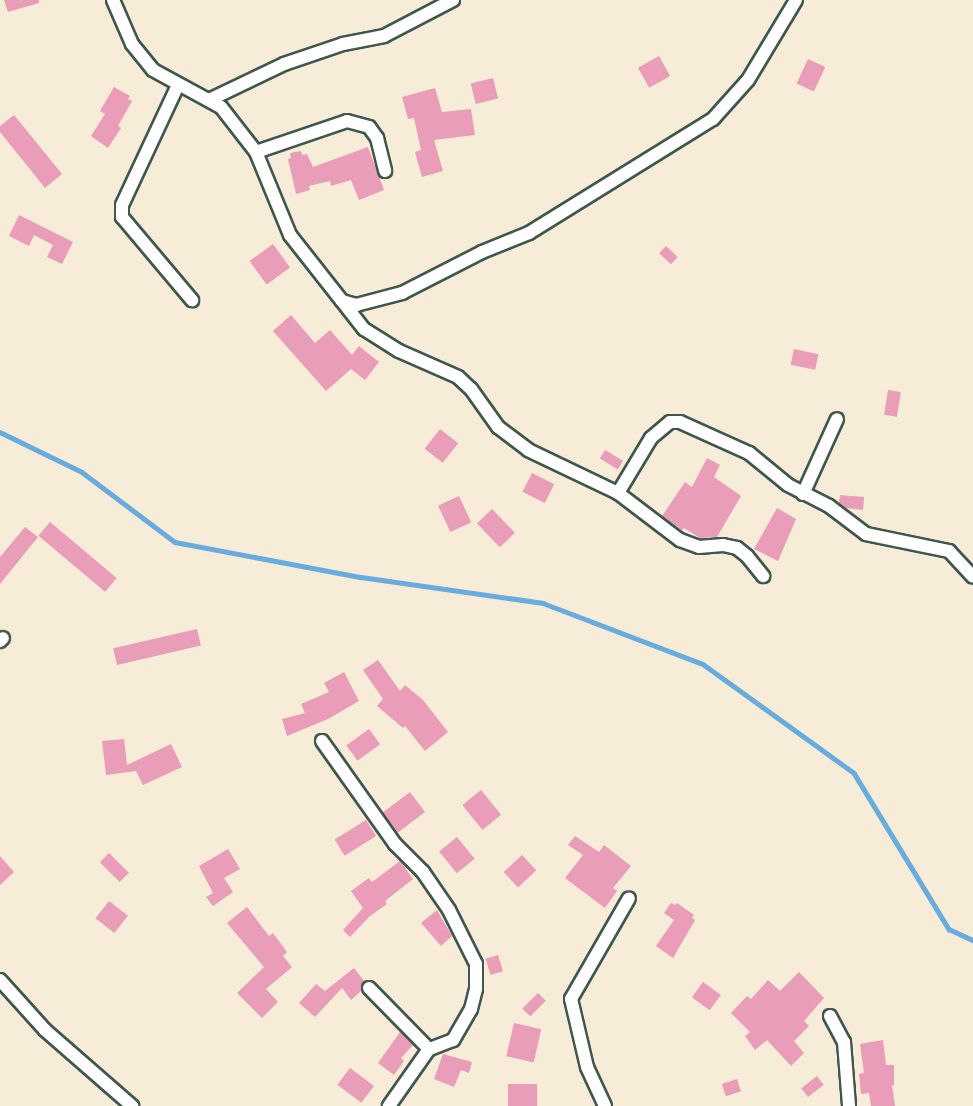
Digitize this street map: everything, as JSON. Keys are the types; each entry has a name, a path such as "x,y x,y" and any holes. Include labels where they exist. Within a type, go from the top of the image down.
{"street":[{"path":"113,0 132,44 153,71 221,107 256,152 290,235 363,329 399,351 457,377 471,388 498,427 528,450 618,494 680,540 699,547 723,545 737,548 763,576"},
{"path":"209,100 284,64 343,44 384,36 453,0"},
{"path":"342,301 356,305 402,293 528,233 713,119 748,80 796,0"},
{"path":"178,85 122,205 122,217 192,300"},
{"path":"256,152 347,121 369,127 377,138 385,171"},
{"path":"803,494 837,419"},
{"path":"618,494 651,438 670,422 680,422 749,453 803,494 829,506 866,534 948,551 973,577"},
{"path":"322,741 395,844 423,872 449,910 476,964 477,989 471,1009 453,1040 429,1049 389,1106"},
{"path":"605,1106 587,1067 571,999 629,898"},
{"path":"0,980 45,1030 132,1106"},
{"path":"369,988 429,1049"},
{"path":"830,1016 844,1042 849,1106"}],"building":[{"path":"4,0 39,0 39,3 8,12"},
{"path":"659,56 670,76 649,88 638,68"},
{"path":"808,59 825,67 814,92 797,83"},
{"path":"493,78 498,98 476,104 471,84"},
{"path":"114,87 130,96 128,99 132,101 118,126 121,128 108,148 91,136 105,114 100,111"},
{"path":"435,88 442,112 471,109 475,135 434,140 443,171 422,177 415,152 421,150 414,118 408,119 402,97"},
{"path":"14,115 62,174 45,188 0,132 0,126"},
{"path":"368,147 384,190 359,200 351,180 331,186 330,181 309,186 310,190 296,194 288,159 291,158 290,153 301,151 302,155 307,154 313,167"},
{"path":"19,215 73,242 62,264 47,257 53,245 34,235 29,246 9,236"},
{"path":"273,244 290,267 267,285 250,261"},
{"path":"666,246 678,257 671,264 659,253"},
{"path":"291,315 315,343 330,330 352,355 359,346 379,362 365,380 351,369 326,391 273,331"},
{"path":"794,349 818,354 815,370 791,365"},
{"path":"888,390 901,392 897,417 884,415"},
{"path":"440,429 458,443 443,463 425,449"},
{"path":"605,450 623,461 618,469 600,459"},
{"path":"707,458 720,465 714,477 741,496 717,537 700,538 662,516 685,482 692,487"},
{"path":"532,473 554,484 545,503 522,492"},
{"path":"840,495 864,497 863,510 846,508 839,503"},
{"path":"459,496 471,522 450,532 438,506"},
{"path":"777,508 796,519 778,561 754,549"},
{"path":"492,509 515,533 500,547 477,524"},
{"path":"50,522 117,578 105,592 38,536"},
{"path":"25,527 38,537 0,584 0,557"},
{"path":"197,629 201,646 117,665 113,648"},
{"path":"378,660 400,691 405,685 423,700 448,732 425,751 405,726 403,728 377,706 383,699 363,670"},
{"path":"344,672 359,701 328,719 287,736 282,719 305,713 301,704 329,692 324,683"},
{"path":"369,729 380,744 358,761 346,745"},
{"path":"124,739 127,765 171,744 182,767 143,785 136,771 106,775 102,741"},
{"path":"481,790 501,815 482,830 462,805"},
{"path":"410,792 425,812 398,832 383,812"},
{"path":"366,820 376,836 345,856 335,840"},
{"path":"575,836 599,852 604,845 631,866 613,888 617,891 605,908 565,878 583,855 568,845"},
{"path":"457,837 475,859 457,873 439,851"},
{"path":"228,849 240,869 224,878 233,892 213,906 206,897 213,893 199,866"},
{"path":"109,853 129,873 120,882 100,862"},
{"path":"522,855 536,870 518,887 504,872"},
{"path":"0,856 14,872 0,885"},
{"path":"400,861 413,879 385,901 387,904 370,916 350,937 343,930 363,908 351,891 369,878 372,882"},
{"path":"109,901 128,916 114,933 95,918"},
{"path":"671,903 677,903 694,915 692,918 695,920 673,958 656,946 674,920 664,913"},
{"path":"247,907 269,936 273,933 287,952 283,956 292,967 266,989 278,1002 262,1018 237,993 264,967 227,923"},
{"path":"437,910 452,936 441,946 421,923"},
{"path":"498,955 503,971 491,975 486,959"},
{"path":"354,968 364,981 361,991 351,1000 342,988 315,1017 299,1003 316,984 325,991"},
{"path":"799,972 824,998 804,1021 809,1026 794,1041 804,1053 791,1066 767,1040 755,1050 745,1036 750,1032 731,1013 747,996 751,999 768,980 780,991"},
{"path":"703,982 721,995 710,1010 692,997"},
{"path":"538,993 546,1001 530,1016 522,1009"},
{"path":"514,1023 541,1029 534,1062 506,1056"},
{"path":"400,1032 413,1045 401,1058 404,1061 394,1075 378,1063"},
{"path":"883,1040 886,1065 894,1065 892,1085 895,1106 871,1106 869,1093 861,1094 859,1074 864,1073 860,1044"},
{"path":"443,1054 472,1062 469,1073 461,1070 454,1087 434,1079"},
{"path":"350,1068 374,1086 361,1103 337,1085"},
{"path":"817,1076 824,1085 808,1097 801,1088"},
{"path":"737,1079 741,1091 726,1096 722,1084"},
{"path":"508,1084 537,1084 537,1106 508,1106"}],"waterway":[{"path":"0,432 82,472 175,542 361,577 543,603 703,664 854,773 949,929 973,940"}]}
